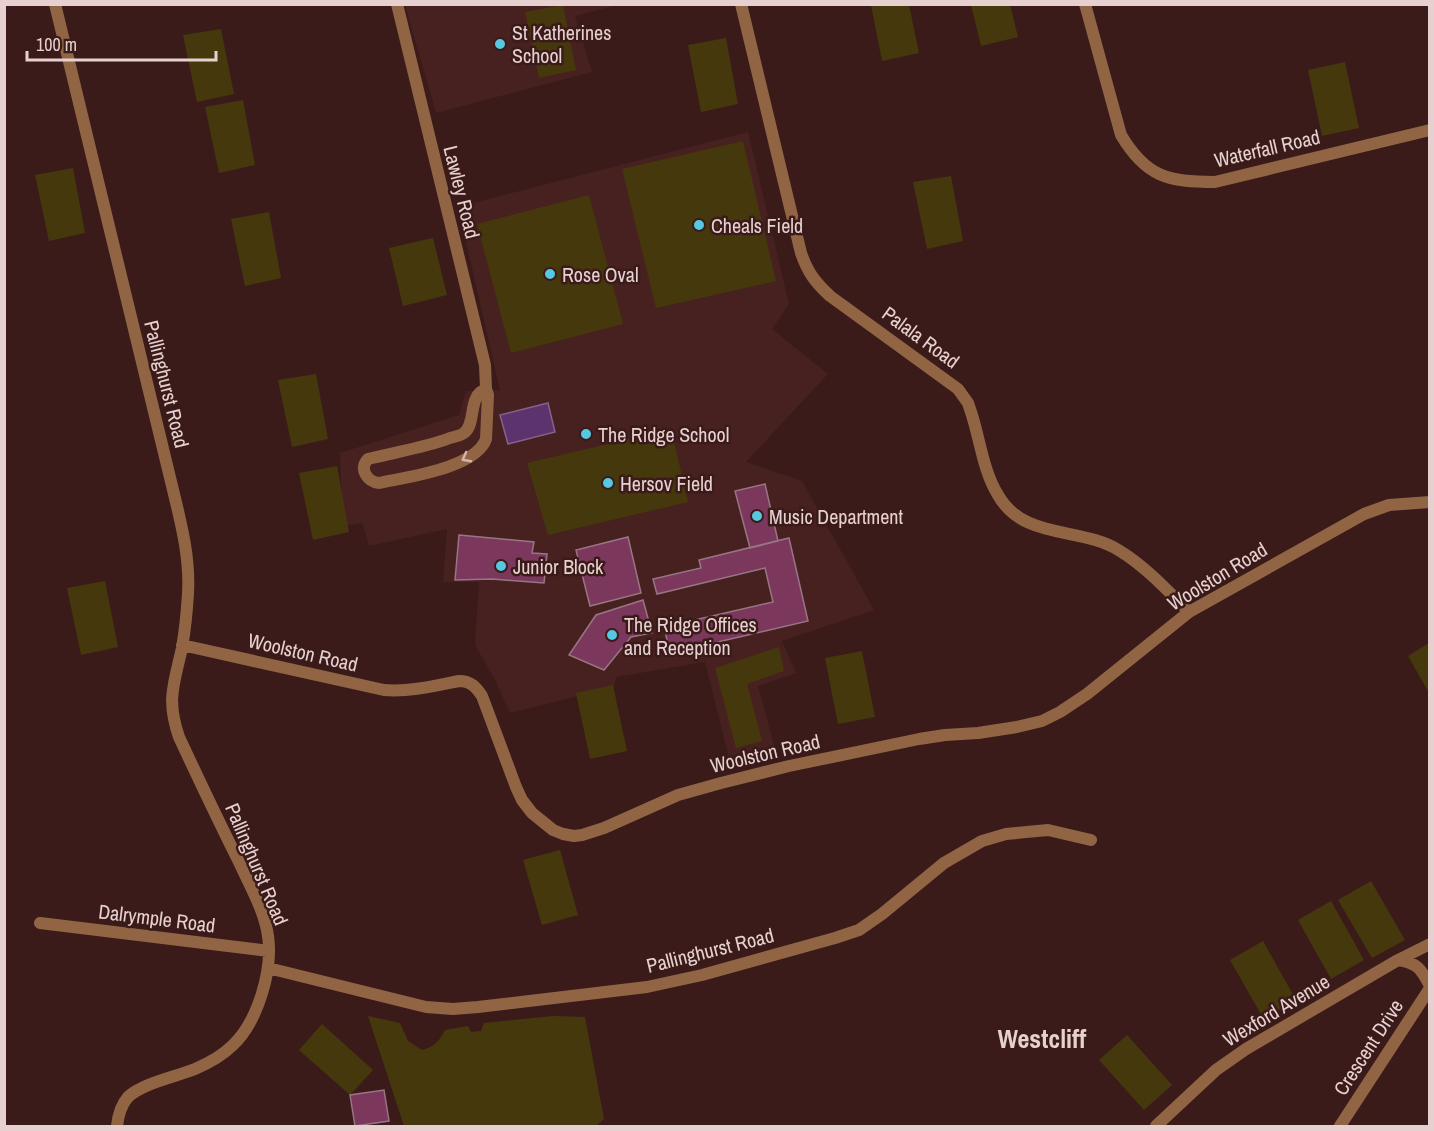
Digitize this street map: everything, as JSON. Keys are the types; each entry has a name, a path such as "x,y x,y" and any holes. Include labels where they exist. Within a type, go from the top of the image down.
{"street":[{"name":"Pallinghurst Road","path":"55,4 187,551 188,595 182,645 172,691 173,721 266,925 270,951 268,968 404,1002 444,1009 478,1007 663,984 801,948 859,930 944,863 982,841 1006,834 1048,830 1091,840"},
{"name":"Lawley Road","path":"397,4 485,365 488,401 486,439 475,454 444,468 386,482 375,483 368,478 363,468 368,459 441,442 463,434 468,428 476,397 486,388"},
{"name":"Palala Road","path":"741,4 801,253 816,283 830,296 958,389 972,412 992,485 1013,513 1030,525 1100,542 1119,551 1144,570 1189,612"},
{"name":"Waterfall Road","path":"1085,4 1121,135 1142,164 1170,178 1187,182 1215,182 1430,130"},
{"name":"Woolston Road","path":"182,645 384,690 412,690 459,681 471,683 477,687 482,696 522,800 532,813 553,830 574,836 594,832 678,795 744,777 919,739 978,733 1042,721 1087,694 1189,612 1379,507 1430,502"},
{"name":"Dalrymple Road","path":"40,923 270,951"},
{"name":"Wexford Avenue","path":"1156,1126 1216,1070 1246,1048 1398,960 1430,944"},
{"path":"1398,960 1416,965 1430,987"},
{"path":"117,1126 124,1103 129,1097 149,1086 204,1065 233,1045 257,1006 268,968"},
{"name":"Crescent Drive","path":"1340,1126 1430,987"}],"shaded area":[{"name":"St Katherines School","path":"613,4 613,6 575,16 592,72 436,113 405,5"},
{"path":"563,5 576,70 539,78 525,12"},
{"path":"871,5 909,5 919,53 882,61"},
{"path":"971,5 1010,5 1018,37 981,46"},
{"path":"221,29 234,94 197,102 183,35"},
{"path":"726,38 738,104 701,112 688,45"},
{"path":"1345,62 1359,128 1322,136 1308,70"},
{"path":"243,100 255,165 219,173 205,107"},
{"name":"The Ridge School","path":"748,132 789,304 772,329 828,374 746,462 802,481 874,610 782,641 796,673 758,686 777,756 731,766 705,662 616,677 614,687 510,713 475,645 479,582 443,582 447,529 369,546 362,523 343,526 340,453 459,415 466,391 500,390 458,207"},
{"name":"Cheals Field","path":"743,141 776,281 656,308 622,169"},
{"path":"73,168 85,233 49,241 35,175"},
{"path":"951,176 963,241 927,249 913,182"},
{"name":"Rose Oval","path":"589,195 623,324 511,353 477,224"},
{"path":"269,212 281,278 245,286 231,219"},
{"path":"433,238 447,295 403,306 389,248"},
{"path":"316,374 328,439 292,447 278,380"},
{"path":"548,403 555,432 508,444 500,415"},
{"name":"Hersov Field","path":"671,429 688,502 548,535 527,463"},
{"path":"337,466 349,532 313,540 299,473"},
{"path":"105,581 118,647 81,655 67,588"},
{"path":"1429,643 1429,693 1408,656"},
{"path":"779,647 784,671 747,684 762,741 736,748 715,668"},
{"path":"862,651 875,717 838,724 825,658"},
{"path":"613,685 627,751 590,759 576,693"},
{"path":"560,850 578,915 542,925 523,860"},
{"path":"1371,881 1405,940 1372,958 1338,900"},
{"path":"1331,901 1364,960 1331,979 1298,920"},
{"path":"1263,941 1296,1000 1263,1018 1230,960"},
{"path":"368,1016 400,1023 408,1041 422,1050 436,1043 445,1030 468,1026 471,1032 481,1031 484,1023 553,1016 585,1017 604,1119 596,1126 404,1126"},
{"path":"322,1024 373,1070 350,1095 299,1050"},
{"path":"1127,1035 1172,1085 1144,1110 1099,1060"}],"building":[{"name":"Music Department","path":"765,484 778,541 750,548 735,491"},
{"name":"Junior Block","path":"459,535 534,542 532,553 547,554 544,583 492,579 455,580"},
{"path":"628,537 641,593 590,606 576,550"},
{"path":"789,538 808,621 670,653 664,627 773,602 765,568 657,594 653,579 701,568 699,560"},
{"name":"The Ridge Offices and Reception","path":"643,600 652,633 631,637 604,670 569,655 596,615"},
{"path":"384,1090 389,1121 355,1126 350,1095"}],"place":[{"name":"St Katherines School","path":"500,44"},
{"name":"Cheals Field","path":"699,225"},
{"name":"Rose Oval","path":"550,274"},
{"name":"The Ridge School","path":"586,434"},
{"name":"Hersov Field","path":"608,483"},
{"name":"Music Department","path":"757,516"},
{"name":"Junior Block","path":"501,566"},
{"name":"The Ridge Offices and Reception","path":"612,635"}],"district":[{"name":"Westcliff","path":"1042,1038"}]}
